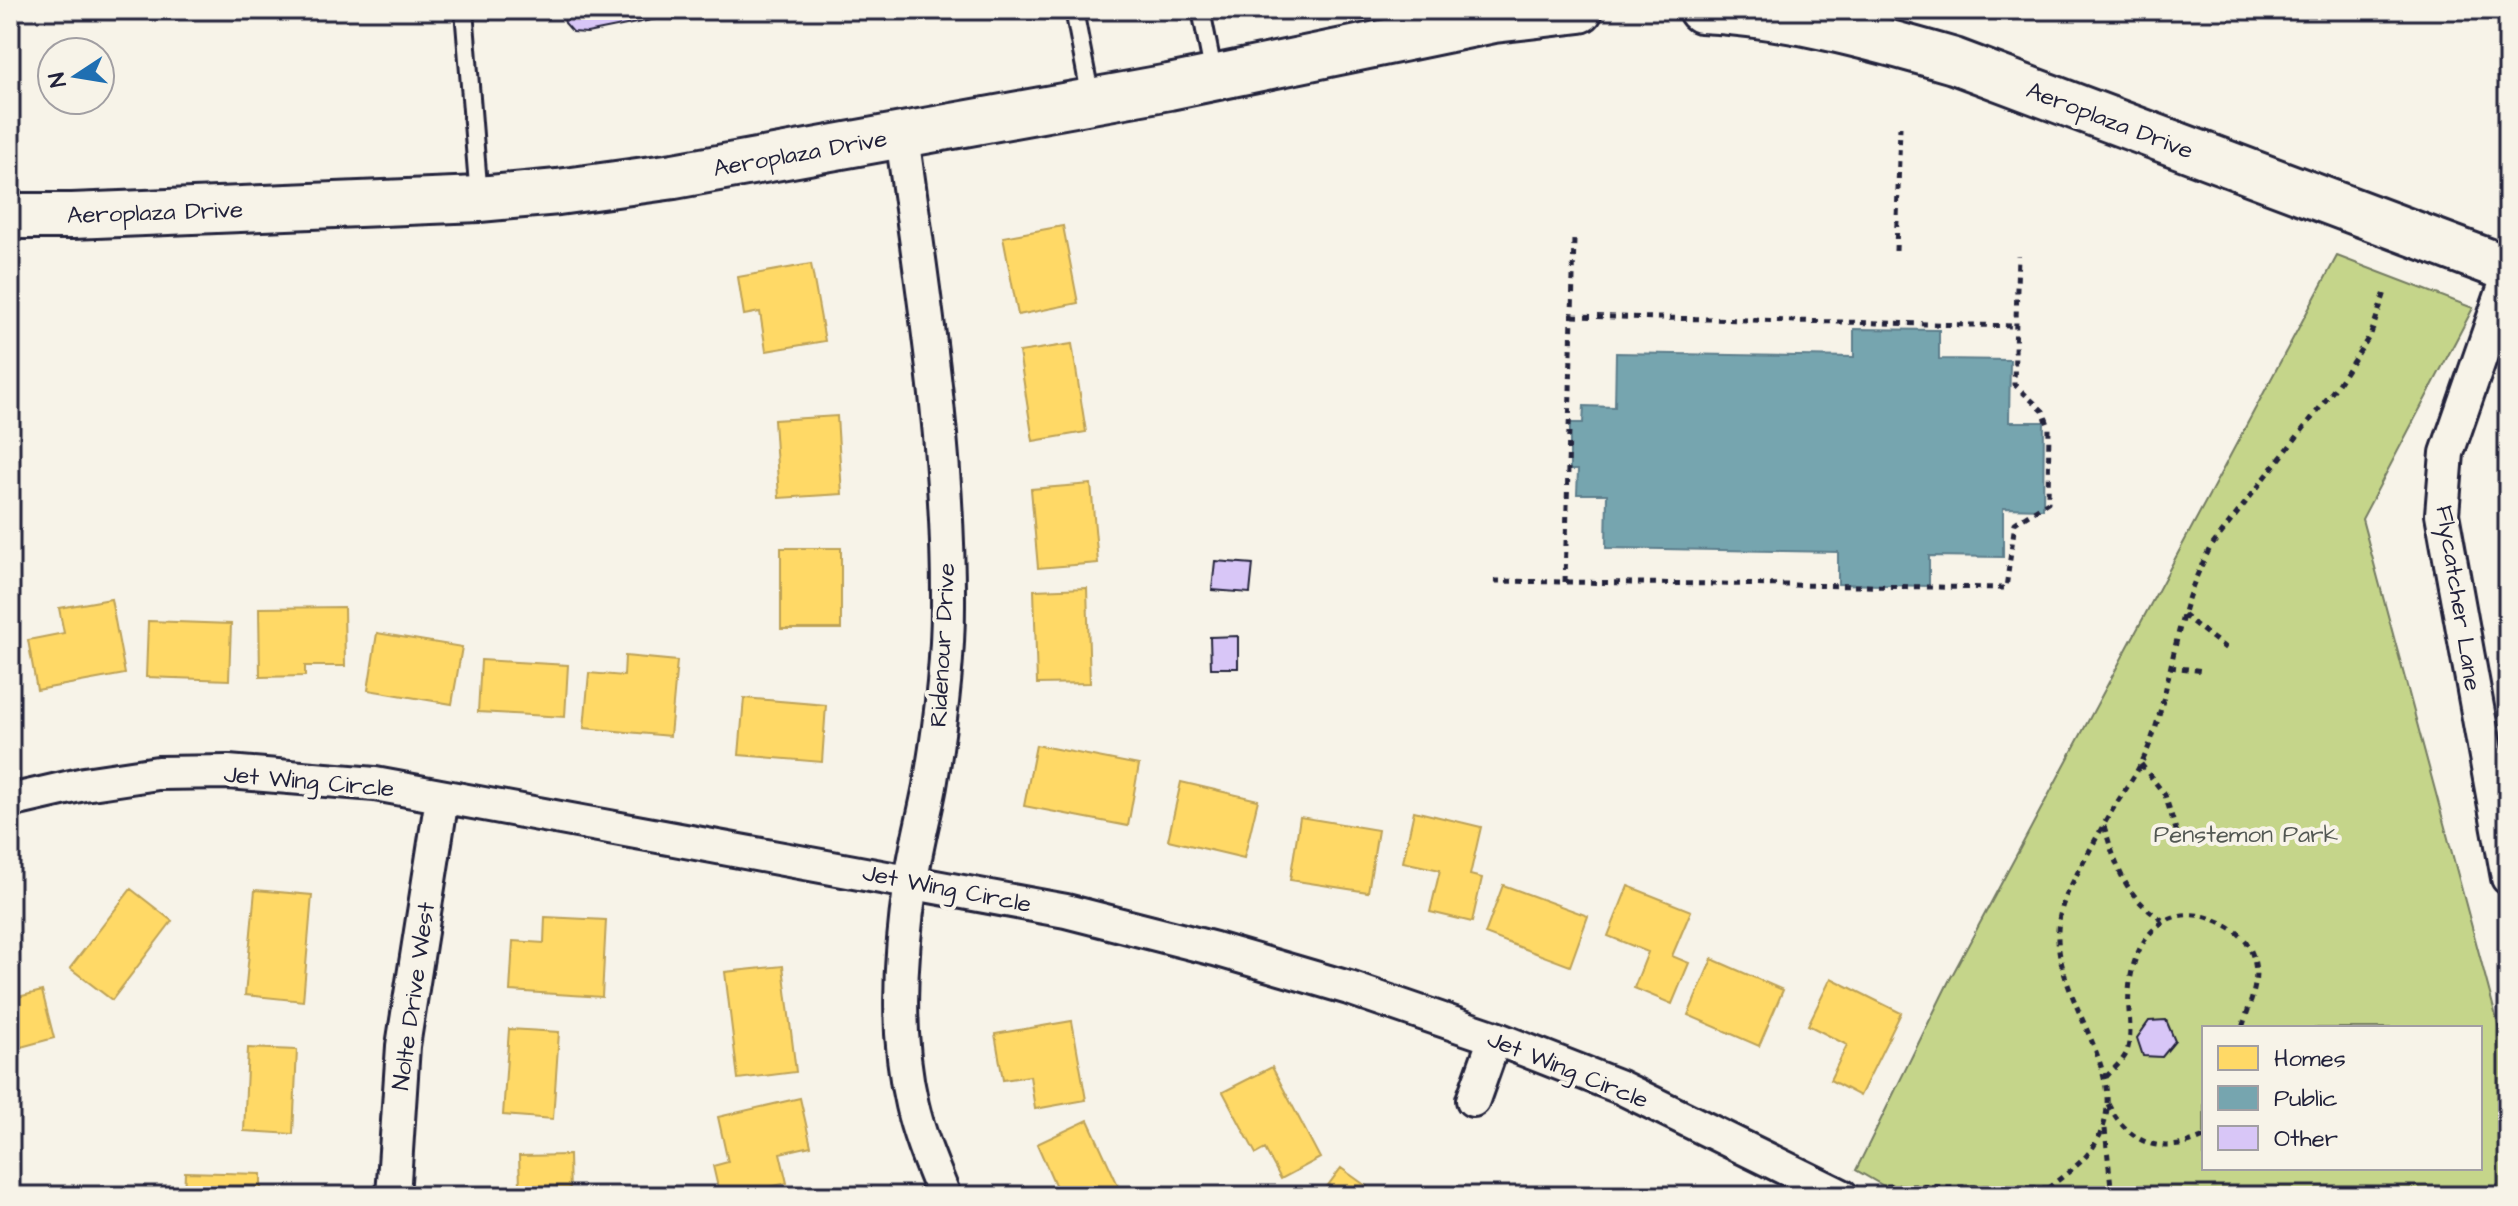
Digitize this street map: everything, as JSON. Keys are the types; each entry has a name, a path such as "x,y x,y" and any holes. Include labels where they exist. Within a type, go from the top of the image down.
{"street":[{"name":"Aeroplaza Drive","path":"10,216 479,199 674,176 1214,78 1494,20 1580,10"},
{"name":"Aeroplaza Drive","path":"1701,10 1777,17 1866,35 1954,61 2508,269"},
{"name":"Ridenour Drive","path":"902,136 941,426 948,607 945,691 911,881 902,989 904,1061 911,1104 944,1196"},
{"name":"Flycatcher Lane","path":"2508,277 2447,453 2442,514 2496,749 2508,878"},
{"name":"Jet Wing Circle","path":"10,801 84,784 158,773 228,772 375,784 1066,911 1215,949 1349,988 1495,1038 1620,1087 1842,1196"},
{"name":"Nolte Drive West","path":"393,1196 403,1046 442,798"},
{"path":"1473,1100 1495,1038"}],"lane":[{"path":"464,10 479,199"},
{"path":"1074,10 1092,101"},
{"path":"1201,10 1214,78"}],"path":[{"path":"1896,251 1900,127"},
{"path":"1565,582 1574,239"},
{"path":"1494,581 2006,588 2015,523 2048,502 2049,427 2043,411 2014,384 2018,256"},
{"path":"2112,1196 2105,1128 2108,1103 2105,1077 2061,970 2060,912 2104,824 2141,764 2158,724 2183,615 2210,548 2336,387 2371,334 2385,292"},
{"path":"1573,316 2016,326"},
{"path":"2183,615 2228,650"},
{"path":"2170,667 2205,671"},
{"path":"2141,764 2165,795 2181,846"},
{"path":"2104,824 2120,876 2145,909 2162,920"},
{"path":"2105,1077 2125,1056 2131,1022 2129,992 2138,953 2151,930 2162,920 2187,913 2214,919 2233,928 2247,942 2255,959 2257,978 2243,1026"},
{"path":"2108,1103 2116,1119 2150,1144 2168,1148 2202,1138"},
{"path":"2048,1188 2091,1151 2105,1128"},
{"path":"1887,1186 2048,1188 2068,1196"}],"green space":[{"name":"Penstemon Park","path":"2337,256 2473,308 2362,519 2508,1061 2508,1196 1901,1196 1856,1170 1949,981"}],"building: Homes":[{"path":"1063,226 1078,303 1018,315 1003,237"},
{"path":"811,264 825,341 766,351 760,312 744,315 738,277"},
{"path":"1072,344 1086,432 1033,441 1019,352"},
{"path":"837,416 842,494 779,498 774,420"},
{"path":"1091,484 1098,563 1038,568 1031,489"},
{"path":"781,548 841,548 841,629 781,629"},
{"path":"1087,588 1090,683 1037,684 1034,590"},
{"path":"111,599 125,674 37,690 28,640 64,633 59,608"},
{"path":"344,607 345,666 305,666 305,676 260,677 259,608"},
{"path":"148,621 231,624 229,680 146,677"},
{"path":"377,633 462,647 452,704 368,690"},
{"path":"625,656 677,661 670,736 584,728 589,673 624,676"},
{"path":"481,660 568,665 565,717 478,712"},
{"path":"744,698 826,705 822,762 739,755"},
{"path":"1036,745 1139,765 1128,826 1024,806"},
{"path":"1181,782 1258,800 1244,858 1168,840"},
{"path":"1414,811 1481,827 1470,875 1482,878 1472,922 1430,912 1440,870 1403,862"},
{"path":"1300,817 1378,830 1368,892 1290,880"},
{"path":"1503,885 1588,916 1570,966 1485,934"},
{"path":"1628,886 1691,911 1672,956 1689,963 1672,1004 1634,988 1648,952 1608,936"},
{"path":"131,889 172,921 112,1000 70,968"},
{"path":"255,890 312,895 303,1001 245,995"},
{"path":"545,917 606,920 602,997 510,991 513,941 544,943"},
{"path":"1712,959 1783,990 1759,1046 1688,1015"},
{"path":"783,966 796,1072 738,1079 725,972"},
{"path":"1831,978 1901,1013 1860,1096 1830,1080 1847,1045 1808,1025"},
{"path":"42,991 54,1038 10,1050 10,999"},
{"path":"1072,1021 1086,1100 1035,1109 1030,1076 1003,1080 995,1034"},
{"path":"509,1029 559,1032 553,1119 503,1115"},
{"path":"248,1048 297,1050 293,1134 244,1131"},
{"path":"1272,1067 1320,1158 1281,1179 1265,1149 1256,1154 1223,1092"},
{"path":"800,1098 811,1146 780,1153 787,1183 720,1196 713,1166 728,1162 718,1117"},
{"path":"1088,1120 1123,1196 1060,1196 1037,1144"},
{"path":"569,1155 570,1196 491,1196 491,1187 520,1186 519,1156"},
{"path":"1341,1168 1380,1196 1320,1196"},
{"path":"185,1172 261,1174 261,1196 184,1196"}],"building: Public":[{"path":"1854,329 1939,330 1939,359 2010,360 2009,422 2044,422 2043,509 2003,508 2003,557 1929,556 1929,586 1838,584 1838,552 1606,548 1607,494 1577,494 1578,470 1570,470 1570,423 1583,423 1584,406 1615,407 1616,353 1854,357"}],"building: Other":[{"path":"562,10 701,10 587,33 573,32 565,23"},
{"path":"1215,561 1253,564 1250,593 1212,590"},
{"path":"1238,636 1238,668 1211,668 1210,637"},
{"path":"2166,1020 2175,1041 2162,1057 2143,1056 2137,1038 2149,1021"}]}
